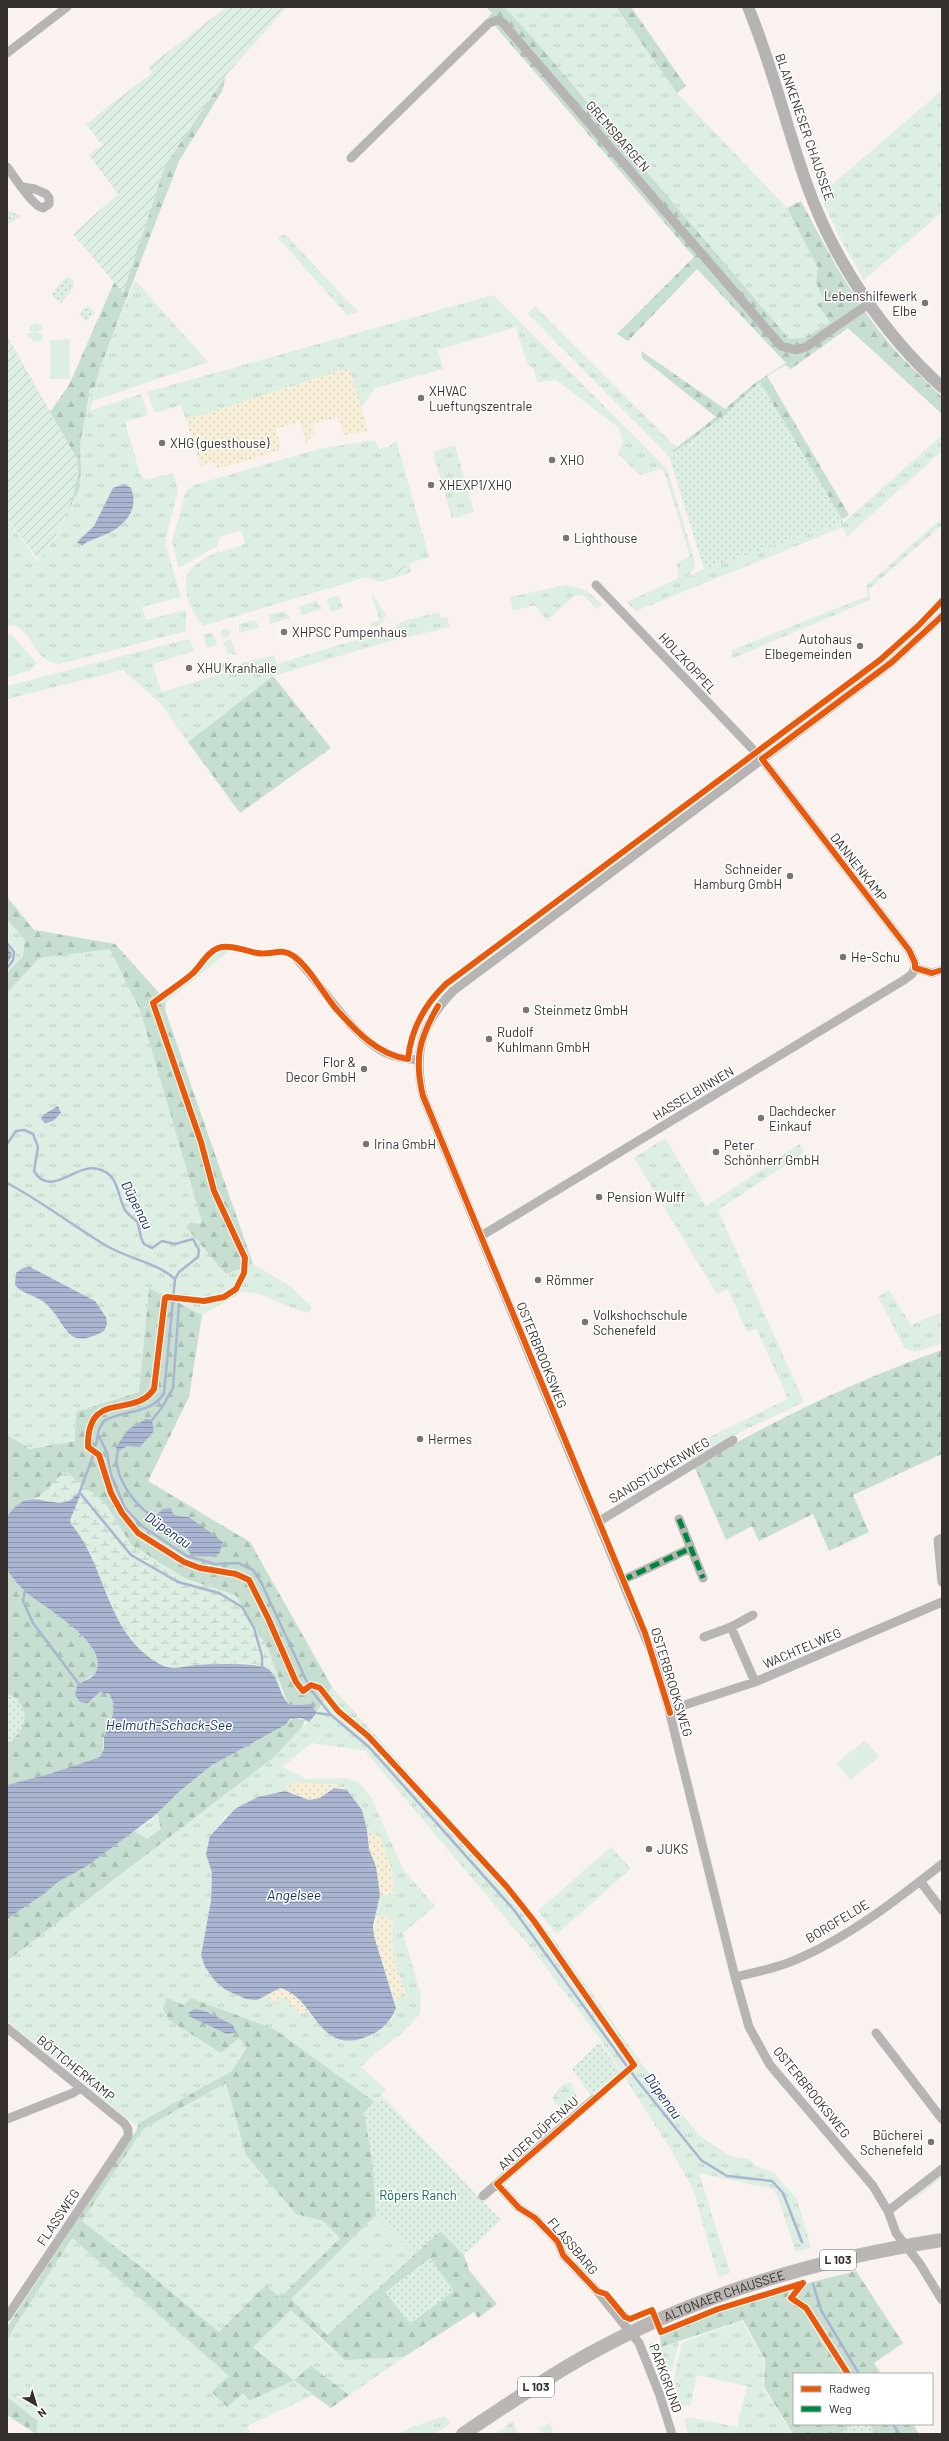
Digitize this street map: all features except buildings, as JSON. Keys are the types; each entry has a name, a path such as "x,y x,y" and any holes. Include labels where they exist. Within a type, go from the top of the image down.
{"main road":[{"name":"BLANKENESER CHAUSSEE","path":"748,7 807,186 833,242 870,303 900,342 942,387"},
{"name":"ALTONAER CHAUSSEE","path":"463,2434 575,2362 631,2332 709,2298 770,2277 814,2265 942,2240"}],"street":[{"path":"7,53 67,7"},
{"name":"GREMSBARGEN","path":"350,158 489,23 498,20 503,22 781,346 796,350 806,347 870,303"},
{"path":"7,167 23,187"},
{"name":"HOLZKOPPEL","path":"596,585 762,759"},
{"name":"OSTERBROOKSWEG","path":"942,616 892,662 453,991 438,1006 428,1024 420,1044 418,1060 423,1096 654,1656 749,2027 770,2065 873,2186 888,2211 896,2233 942,2300"},
{"name":"DANNENKAMP","path":"762,759 909,950 915,963 915,968"},
{"path":"296,958 312,975 337,1010 374,1046 397,1058 418,1060"},
{"path":"915,968 932,973 942,970"},
{"name":"HASSELBINNEN","path":"481,1236 904,980 912,974 915,968"},
{"name":"SANDSTÜCKENWEG","path":"598,1522 733,1440"},
{"path":"679,1519 703,1578"},
{"path":"942,1538 938,1540 942,1582"},
{"path":"623,1580 691,1548"},
{"name":"WACHTELWEG","path":"669,1710 755,1682 942,1602"},
{"path":"704,1637 732,1627 753,1615"},
{"path":"732,1627 755,1682"},
{"name":"BORGFELDE","path":"735,1977 788,1962 822,1948 848,1932 942,1864"},
{"path":"920,1881 942,1910"},
{"name":"BÖTTCHERKAMP","path":"7,2028 124,2123 128,2129"},
{"path":"876,2033 942,2119"},
{"path":"7,2119 73,2094 81,2088"},
{"name":"AN DER DÜPENAU","path":"497,2184 594,2099"},
{"name":"FLASSWEG","path":"7,2318 128,2136 128,2129"},
{"path":"888,2211 942,2169"},
{"path":"484,2196 497,2184"},
{"name":"FLASSBARG","path":"497,2184 519,2208 535,2218 558,2242 563,2255 597,2291 631,2332"},
{"name":"PARKGRUND","path":"631,2332 643,2348 672,2434"}],"green space":[{"path":"227,7 287,7 226,75 166,164 123,293 73,234 118,194 89,155 102,145 86,124 153,72 148,67"},
{"path":"486,7 504,7 531,36 789,339 804,338 830,322 817,304 824,301 816,283 818,268 787,208 801,201 852,292 876,327 908,364 942,397 942,414 848,328 791,369 785,365 767,376 849,515 838,522 678,461 672,451 716,417 642,358 641,351 725,409 755,383 786,363 697,269 628,341 617,334 694,257 495,26 488,17 492,13"},
{"path":"504,7 616,7 677,93 787,208 818,268 816,283 824,301 818,305 830,322 804,338 789,339"},
{"path":"616,7 631,7 686,86 677,93"},
{"path":"226,75 222,91 179,161 100,368 95,387 90,389 80,445 81,471 79,490 67,513 78,473 77,459 50,412 69,385 166,164"},
{"path":"942,90 942,212 864,280 840,238 820,195"},
{"path":"7,210 21,216 7,225"},
{"path":"285,234 358,312 347,315 278,238"},
{"path":"66,277 73,280 74,287 61,303 51,295"},
{"path":"135,280 208,362 92,401 90,411 141,394 148,415 125,422 140,474 145,480 173,473 178,490 165,542 181,597 142,607 146,620 186,610 186,631 59,664 48,661 42,656 25,633 20,629 7,625 7,520 38,562 55,538 79,490 81,471 80,445 90,389 95,387 100,368"},
{"path":"493,295 667,469 695,562 694,568 688,577 704,569 844,522 942,435 942,451 847,537 843,527 636,611 627,602 679,578 677,563 690,556 664,471 661,469 640,475 618,454 623,442 619,428 556,380 537,382 534,369 527,363 516,327 438,350 443,369 375,388 361,407 349,368 186,420 181,405 155,413 147,392"},
{"path":"88,306 95,313 86,321 79,314"},
{"path":"535,306 678,449 669,456 528,314"},
{"path":"36,323 41,325 42,331 29,331 30,326"},
{"path":"35,331 44,335 40,342 35,342 28,337 27,334"},
{"path":"7,336 77,459 77,473 72,500 55,537 39,560 7,519"},
{"path":"70,339 70,379 50,379 50,340"},
{"path":"760,382 844,522 704,569 669,456 722,417"},
{"path":"375,440 379,449 389,447 396,440 429,557 394,568 397,577 379,582 366,577 203,626 195,614 188,598 186,582 188,575 195,565 218,551 221,552 245,544 241,530 219,537 217,546 179,568 172,542 186,491 194,485 319,449"},
{"path":"455,445 474,512 452,519 433,452"},
{"path":"942,518 942,525 869,589 870,600 731,659 732,650 868,596 866,586"},
{"path":"409,564 411,572 397,577 394,568"},
{"path":"566,585 586,590 602,604 597,609 583,595 574,596 547,621 535,605 513,611 510,597"},
{"path":"371,592 386,615 381,625 371,628 370,623 379,620"},
{"path":"336,596 339,597 343,608 331,612 327,601 329,598"},
{"path":"316,601 322,609 301,615 300,606"},
{"path":"285,611 290,618 270,624 269,615"},
{"path":"439,612 441,618 447,617 450,627 383,643 273,676 188,742 160,703 123,670 7,699 7,686 188,639 191,641 194,651 153,664 161,692 228,672 234,665 274,655 277,664 395,628 400,622"},
{"path":"255,620 260,627 239,633 239,624"},
{"path":"225,628 230,633 225,638 220,633"},
{"path":"211,633 214,635 217,645 207,648 203,635"},
{"path":"11,634 37,663 31,670 7,677 7,635"},
{"path":"231,639 236,655 227,653 223,642"},
{"path":"224,662 231,664 227,669 221,671 219,664"},
{"path":"273,676 331,748 240,813 188,742"},
{"path":"7,897 34,930 115,944 160,994 191,970 212,947 224,943 267,950 282,945 279,954 267,957 231,950 166,1002 140,1010 202,1222 198,1225 226,1274 253,1264 290,1286 311,1306 311,1311 305,1313 257,1293 242,1292 202,1315 149,1288 139,1392 76,1412 75,1441 30,1449 7,1435"},
{"path":"7,897 34,930 115,944 160,994 142,1009 166,1002 165,1010 253,1264 226,1274 186,1227 191,1222 198,1225 202,1222 140,1010 110,949 39,958 7,993 7,973 23,956 25,940 7,919"},
{"path":"665,1138 706,1206 800,1144 804,1153 718,1210 804,1402 730,1437 690,1460 682,1455 717,1433 788,1399 756,1328 747,1332 728,1289 717,1294 634,1158"},
{"path":"149,1288 202,1315 189,1397 148,1481 250,1542 332,1687 317,1712 310,1704 290,1705 287,1702 268,1649 235,1595 186,1579 131,1545 105,1503 65,1472 38,1498 26,1500 7,1517 7,1435 30,1449 75,1441 76,1412 139,1392"},
{"path":"889,1290 911,1325 942,1312 942,1343 915,1352 905,1349 878,1297"},
{"path":"942,1350 942,1454 853,1495 869,1532 829,1551 813,1514 759,1541 752,1526 726,1540 694,1466 815,1402 878,1374"},
{"path":"65,1471 105,1503 131,1545 186,1579 235,1595 268,1649 283,1694 271,1673 259,1666 246,1663 197,1667 167,1666 156,1662 134,1643 111,1606 84,1544 71,1524 70,1520 80,1496 78,1493 69,1501 59,1503 38,1498"},
{"path":"7,1570 22,1588 61,1617 85,1639 93,1650 98,1662 96,1673 85,1680 92,1701 97,1694 103,1692 108,1694 113,1701 114,1711 112,1720 104,1735 103,1749 100,1757 49,1774 7,1785 7,1742 12,1741 18,1700 7,1693"},
{"path":"332,1687 520,1896 553,1938 644,2067 700,2136 730,2156 750,2160 756,2166 773,2172 797,2199 811,2248 796,2252 779,2201 773,2189 699,2173 730,2273 718,2277 693,2189 671,2150 600,2039 535,1953 365,1751 312,1743 282,1767 307,1779 347,1778 359,1783 371,1797 403,1869 435,1906 403,1933 421,1995 420,2014 401,2034 377,2052 361,2067 386,2090 375,2102 274,2029 191,1998 220,2053 239,2037 248,2047 232,2071 136,2126 7,2021 7,1961 273,1758 299,1730 316,1716","holes":["293,1782 312,1785 337,1784 361,1810 367,1830 380,1837 391,1866 394,1894 380,1895 376,1914 393,1919 392,1939 395,1964 406,1992 395,2001 396,2008 315,2021 309,2011 300,2014 283,1997 273,2003 267,1994 257,2000 215,1981 205,1967 201,1955 211,1901 212,1873 206,1854 210,1836 225,1817 258,1797 285,1791"]},
{"path":"7,1693 21,1706 25,1716 21,1730 15,1738 7,1742"},
{"path":"294,1718 305,1720 302,1727 273,1758 7,1961 7,1919 44,1894 58,1882 87,1866 134,1831 147,1839 161,1829 157,1811 212,1765 272,1732"},
{"path":"865,1740 879,1757 850,1780 837,1763"},
{"path":"157,1811 161,1829 147,1839 134,1831 153,1820"},
{"path":"611,1847 631,1869 557,1934 538,1911"},
{"path":"167,1998 184,2005 191,1998 274,2029 375,2102 364,2112 373,2164 376,2215 291,2299 327,2335 440,2231 464,2255 469,2270 497,2304 478,2318 474,2312 404,2357 345,2360 291,2310 253,2347 294,2380 249,2401 243,2393 227,2407 212,2392 229,2376 72,2238 7,2339 7,2327 136,2131 139,2123 232,2071 247,2047 239,2038 221,2053 169,2020 163,2009","holes":["226,2083 246,2155 296,2214 323,2221 340,2238 280,2298 266,2285 219,2332 145,2270 82,2221 143,2129"]},
{"path":"600,2042 620,2072 593,2095 589,2093 572,2069"},
{"path":"226,2083 246,2155 296,2214 323,2221 340,2238 280,2299 266,2285 219,2332 145,2270 82,2221 143,2129"},
{"path":"566,2083 571,2083 577,2096 568,2107 561,2109 552,2099 560,2087"},
{"name":"Röpers Ranch","path":"382,2096 501,2220 464,2255 440,2231 414,2254 376,2215 373,2164 364,2112"},
{"path":"940,2175 942,2178 914,2200 911,2198"},
{"path":"376,2215 414,2254 327,2335 291,2299"},
{"path":"72,2238 229,2376 249,2401 294,2379 253,2346 291,2309 321,2340 345,2360 404,2357 331,2408 313,2395 247,2426 251,2434 36,2434 38,2421 7,2397 7,2339"},
{"path":"430,2258 454,2291 410,2324 385,2292"},
{"path":"856,2271 903,2343 874,2363 880,2373 793,2373 793,2425 851,2425 840,2434 793,2434 764,2387 765,2360 743,2320 661,2347 660,2336 669,2329 784,2289"},
{"path":"742,2321 764,2360 763,2388 792,2434 742,2434 731,2432 730,2434 688,2434 684,2421 688,2417 737,2427 747,2386 697,2375 690,2406 680,2405 674,2379 681,2344"},
{"path":"679,2341 672,2371 666,2369 661,2347"},
{"path":"649,2343 656,2344 661,2369 658,2368 649,2350"},
{"path":"311,2366 349,2395 331,2408 294,2380"},
{"path":"7,2397 38,2421 36,2434 7,2415"},
{"path":"445,2416 450,2424 434,2434 399,2434 409,2428"},
{"path":"513,2421 518,2434 496,2434"},
{"path":"550,2423 554,2434 543,2434 539,2428"},
{"path":"851,2425 870,2425 874,2434 840,2434"},
{"path":"870,2425 914,2425 919,2434 874,2434"}],"sand":[{"path":"349,368 368,431 344,435 338,417 312,424 314,433 306,443 300,421 276,429 281,450 217,469 214,462 201,466 186,420"},
{"path":"293,1782 329,1784 347,1790 334,1788 320,1798 309,1800 285,1791"},
{"path":"367,1830 380,1837 391,1866 394,1894 380,1895 369,1847"},
{"path":"376,1914 393,1919 392,1939 395,1964 406,1992 395,2001 374,1936"},
{"path":"280,1988 291,1991 309,2011 300,2014 283,1997 273,2003 267,1995"}],"water":[{"path":"124,484 131,488 133,496 133,504 128,518 110,533 89,541 82,546 77,542 94,526 113,488"},
{"path":"7,945 12,955 7,964"},
{"path":"58,1106 61,1113 53,1121 45,1123 41,1119 43,1115"},
{"path":"30,1267 95,1301 106,1317 107,1324 104,1331 91,1337 81,1339 74,1337 68,1332 52,1310 44,1302 21,1290 15,1285 16,1273 23,1268"},
{"path":"146,1419 152,1420 154,1431 140,1447 127,1446 117,1452 116,1447 129,1429"},
{"name":"Helmuth-Schack-See","path":"78,1493 80,1496 70,1520 71,1524 83,1540 92,1558 116,1616 127,1634 140,1650 158,1663 172,1668 196,1665 244,1664 268,1669 272,1672 283,1697 290,1705 311,1704 317,1713 309,1722 301,1718 290,1719 285,1725 212,1765 179,1792 153,1817 87,1866 58,1882 44,1894 7,1919 7,1785 49,1774 100,1757 104,1749 104,1736 112,1720 114,1704 109,1694 100,1692 88,1703 80,1702 75,1695 77,1686 94,1675 96,1672 97,1658 92,1647 72,1626 24,1590 7,1570 7,1517 17,1506 26,1501 35,1499 61,1503 69,1500"},
{"path":"171,1508 173,1514 188,1517 223,1542 219,1554 212,1556 194,1555 188,1550 184,1537 170,1533 159,1525 154,1517 163,1509"},
{"name":"Angelsee","path":"334,1788 347,1790 362,1810 367,1830 369,1849 376,1867 380,1895 373,1926 374,1936 396,2008 391,2018 379,2030 369,2036 348,2041 336,2038 326,2031 292,1993 280,1988 257,2000 246,1999 226,1990 215,1981 205,1967 201,1955 211,1901 212,1873 206,1854 210,1836 235,1809 258,1797 285,1791 309,1800 320,1798"},
{"path":"195,2009 207,2012 233,2025 236,2032 227,2034 191,2017 188,2013"}],"waterway":[{"name":"Düpenau","path":"7,943 14,952 13,960 7,968"},
{"name":"Düpenau","path":"7,1144 16,1131 24,1130 33,1134 38,1147 34,1171 41,1179 48,1182 56,1181 89,1169 98,1169 105,1172 114,1180 125,1210 137,1222 144,1244 152,1248 162,1241 175,1244 193,1239 199,1250 198,1257 179,1272 175,1279 164,1393 159,1400 152,1405 137,1411 112,1417 104,1421 99,1429 96,1445"},
{"path":"7,1183 32,1197 105,1245 123,1254 151,1264 175,1279"},
{"path":"151,1421 161,1409 173,1388 179,1304"},
{"name":"Düpenau","path":"99,1436 107,1453 111,1475 125,1508 142,1526 187,1556 215,1564 238,1563 253,1570 261,1582 307,1682"},
{"path":"118,1451 118,1469 127,1490 141,1508 157,1518"},
{"name":"Düpenau","path":"79,1494 94,1453"},
{"path":"80,1493 131,1555 178,1582 219,1593 242,1607 254,1628 262,1656 262,1667"},
{"path":"25,1591 23,1601 33,1623 79,1684"},
{"name":"Düpenau","path":"311,1690 331,1715"},
{"name":"Düpenau","path":"317,1713 331,1715 369,1747 514,1910 637,2080 701,2160 727,2176 772,2181 783,2193 802,2242"},
{"name":"Düpenau","path":"813,2284 821,2310 858,2373"},
{"name":"Düpenau","path":"894,2425 899,2434"}],"marked path":[{"path":"679,1519 703,1578"},
{"path":"623,1580 691,1548"}],"cycle path":[{"path":"803,2283 718,2309 661,2332 652,2310 630,2319 625,2317 606,2294 597,2291 563,2255 558,2242 535,2218 519,2208 497,2184 634,2065 534,1921 507,1887 368,1736 338,1711 320,1688 311,1685 303,1691 296,1682 268,1618 249,1580 236,1574 200,1568 184,1562 138,1533 122,1513 111,1493 99,1455 88,1447 90,1429 95,1417 103,1411 135,1403 145,1398 154,1389 165,1298 204,1301 224,1297 236,1289 244,1273 245,1258 214,1191 201,1142 153,1003 192,974 207,956 218,948 233,947 261,953 284,952 299,960 337,1010 368,1041 387,1053 408,1059 412,1038 420,1018 431,1000 446,984 880,660 918,626 942,601"},
{"path":"942,616 892,662 762,759 909,950 915,963 915,968 932,973 942,970"},
{"path":"438,1006 426,1029 420,1050 419,1071 423,1096 645,1633 670,1713"},
{"path":"803,2283 791,2298 806,2308 847,2373"}],"place":[{"name":"Lebenshilfewerk Elbe","path":"925,303"},
{"name":"XHVAC Lueftungszentrale","path":"421,398"},
{"name":"XHG (guesthouse)","path":"162,443"},
{"name":"XHO","path":"552,460"},
{"name":"XHEXP1/XHQ","path":"431,485"},
{"name":"Lighthouse","path":"566,538"},
{"name":"XHPSC Pumpenhaus","path":"284,632"},
{"name":"Autohaus Elbegemeinden","path":"860,646"},
{"name":"XHU Kranhalle","path":"189,668"},
{"name":"Schneider Hamburg GmbH","path":"790,876"},
{"name":"He-Schu","path":"843,957"},
{"name":"Steinmetz GmbH","path":"526,1010"},
{"name":"Rudolf Kuhlmann GmbH","path":"489,1039"},
{"name":"Flor & Decor GmbH","path":"364,1069"},
{"name":"Dachdecker Einkauf","path":"761,1118"},
{"name":"Irina GmbH","path":"366,1144"},
{"name":"Peter Schönherr GmbH","path":"716,1152"},
{"name":"Pension Wulff","path":"599,1197"},
{"name":"Römmer","path":"538,1280"},
{"name":"Volkshochschule Schenefeld","path":"585,1322"},
{"name":"Hermes","path":"420,1439"},
{"name":"JUKS","path":"649,1849"},
{"name":"Bücherei Schenefeld","path":"931,2142"}]}
